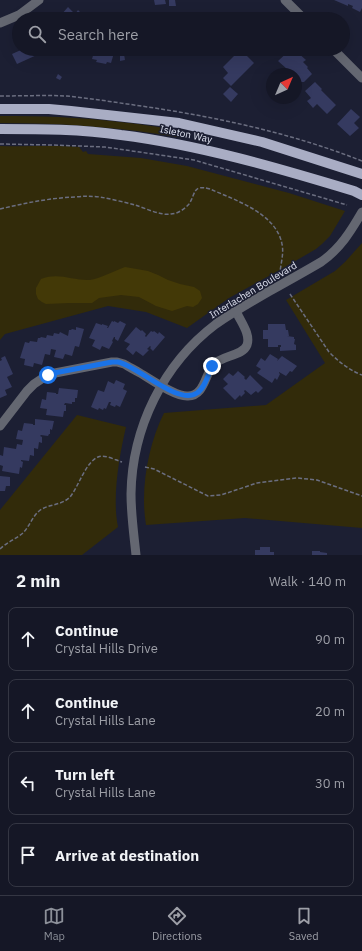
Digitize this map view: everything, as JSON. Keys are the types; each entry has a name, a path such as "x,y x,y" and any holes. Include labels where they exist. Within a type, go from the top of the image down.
{"main road":[{"name":"Isleton Way","path":"0,109 71,110 179,123 262,142 362,174"},
{"name":"Isleton Way","path":"0,129 100,132 154,140 221,154 293,173 354,191 362,195"}],"street":[{"path":"23,12 39,0"},
{"path":"285,0 297,12"},
{"path":"0,23 12,18"},
{"path":"340,56 362,78"},
{"name":"Interlachen Boulevard","path":"136,555 131,494 133,464 140,434 148,410 172,369 193,344 216,324 327,258 346,239 362,212"},
{"path":"0,426 34,384 43,378 54,373 112,362 124,364 162,386 182,395 188,396 198,393 206,382 212,366 219,360 238,354 246,348 247,335 236,311"}],"path":[{"path":"0,144 54,144 105,147 194,160 347,205"},
{"path":"0,209 50,198 87,196 99,197 136,205 165,214 171,214 190,203 196,190 203,187 248,206 270,222 280,236 282,244 283,253 280,272"},
{"path":"290,294 329,352 352,371 362,375"},
{"path":"0,549 7,542 23,533 39,511 43,508 63,503 69,497 88,467 95,460 102,456 122,462"},
{"path":"145,467 154,469 208,496 221,495 257,483 297,478 317,480 362,496"}],"shaded area":[{"path":"0,116 90,119 184,131 183,138 92,126 0,123"},
{"path":"0,146 79,147 83,152 86,151 88,154 141,158 187,166 289,193 345,211 330,236 316,249 229,298 187,328 146,312 108,306 5,334 0,340"},
{"path":"362,243 362,528 245,518 146,525 144,497 147,468 158,426 164,413 266,405 325,363 286,300 335,271"},
{"path":"125,267 148,271 168,280 194,287 200,291 202,298 198,304 193,307 187,306 172,311 156,306 139,297 121,295 99,298 92,303 46,304 38,299 36,294 36,288 41,279 54,276 90,280"},
{"path":"77,415 126,427 117,477 116,516 118,527 82,555 0,555 0,510"}],"building":[{"path":"154,0 165,0 166,4 155,5"},
{"path":"169,0 175,0 176,6 169,6"},
{"path":"334,0 362,0 362,8 360,12 352,8 353,6 348,4 348,6"},
{"path":"68,7 73,12 64,12"},
{"path":"13,56 35,56 17,64"},
{"path":"93,56 113,56 111,63 107,62 106,64 96,62 97,60 92,59"},
{"path":"120,56 124,56 125,60 120,61"},
{"path":"234,56 247,56 254,63 231,86 223,78 228,73 223,67"},
{"path":"283,56 302,56 306,60 303,62 312,74 304,82 302,82 302,68 286,68 278,61"},
{"path":"58,74 62,77 60,80 56,78"},
{"path":"315,82 336,105 327,114 317,104 313,108 307,101 311,98 305,91"},
{"path":"230,87 238,94 231,102 223,94"},
{"path":"351,109 360,117 354,123 359,128 350,136 337,124"},
{"path":"112,321 118,323 120,321 126,324 118,341 114,337 109,349 102,346 100,350 92,346 95,340 89,338 96,323 108,326 108,328"},
{"path":"268,324 285,324 289,336 287,336 294,337 295,339 294,344 296,345 296,350 280,351 281,345 278,345 278,347 268,347 268,339 263,339 263,330 268,330"},
{"path":"76,327 84,329 79,347 75,346 72,356 65,354 63,359 54,357 56,350 51,349 50,355 45,354 42,365 34,363 33,367 24,365 25,359 20,358 25,342 37,342 38,338 46,338 47,335 53,336 54,333 59,334 60,332 68,336 69,330 76,330"},
{"path":"136,327 146,334 146,337 151,331 154,331 158,334 159,332 165,337 153,351 150,346 147,349 149,350 143,356 136,351 133,355 126,349 130,344 124,341"},
{"path":"270,354 278,359 277,361 282,356 297,366 286,376 279,372 280,374 277,380 275,378 272,383 257,373 261,369 256,366 261,358 265,361"},
{"path":"5,356 13,374 7,377 12,387 5,390 7,395 0,398 0,361 2,360 1,358"},
{"path":"238,371 245,377 244,378 246,380 250,375 263,388 258,393 256,391 251,395 245,390 245,393 241,397 240,395 235,400 223,388 228,384 223,379 229,373 233,376"},
{"path":"116,380 125,384 123,389 127,391 120,407 110,405 111,402 109,402 106,409 104,408 103,410 99,408 98,410 91,407 98,390 104,392 108,381 114,384"},
{"path":"59,388 78,390 77,398 75,398 75,402 72,402 72,404 65,403 64,405 66,405 66,411 64,411 63,417 46,415 47,409 40,408 42,399 46,400 47,392 58,394"},
{"path":"35,419 54,421 52,430 50,429 50,434 48,436 40,436 42,437 42,443 39,442 38,449 34,448 34,456 30,455 29,461 21,460 23,462 22,468 20,467 19,474 2,471 3,466 0,465 0,455 3,456 4,447 16,449 17,444 22,445 23,440 16,439 18,430 22,431 24,423 35,425"},
{"path":"0,476 10,477 10,486 6,486 5,491 0,491"},
{"path":"260,547 270,547 270,552 274,552 274,555 255,555 255,550 260,550"},
{"path":"312,551 320,551 327,553 327,555 312,555"}],"route":[{"path":"48,375 118,362 172,391 188,396 198,393 206,382 212,366"}]}
